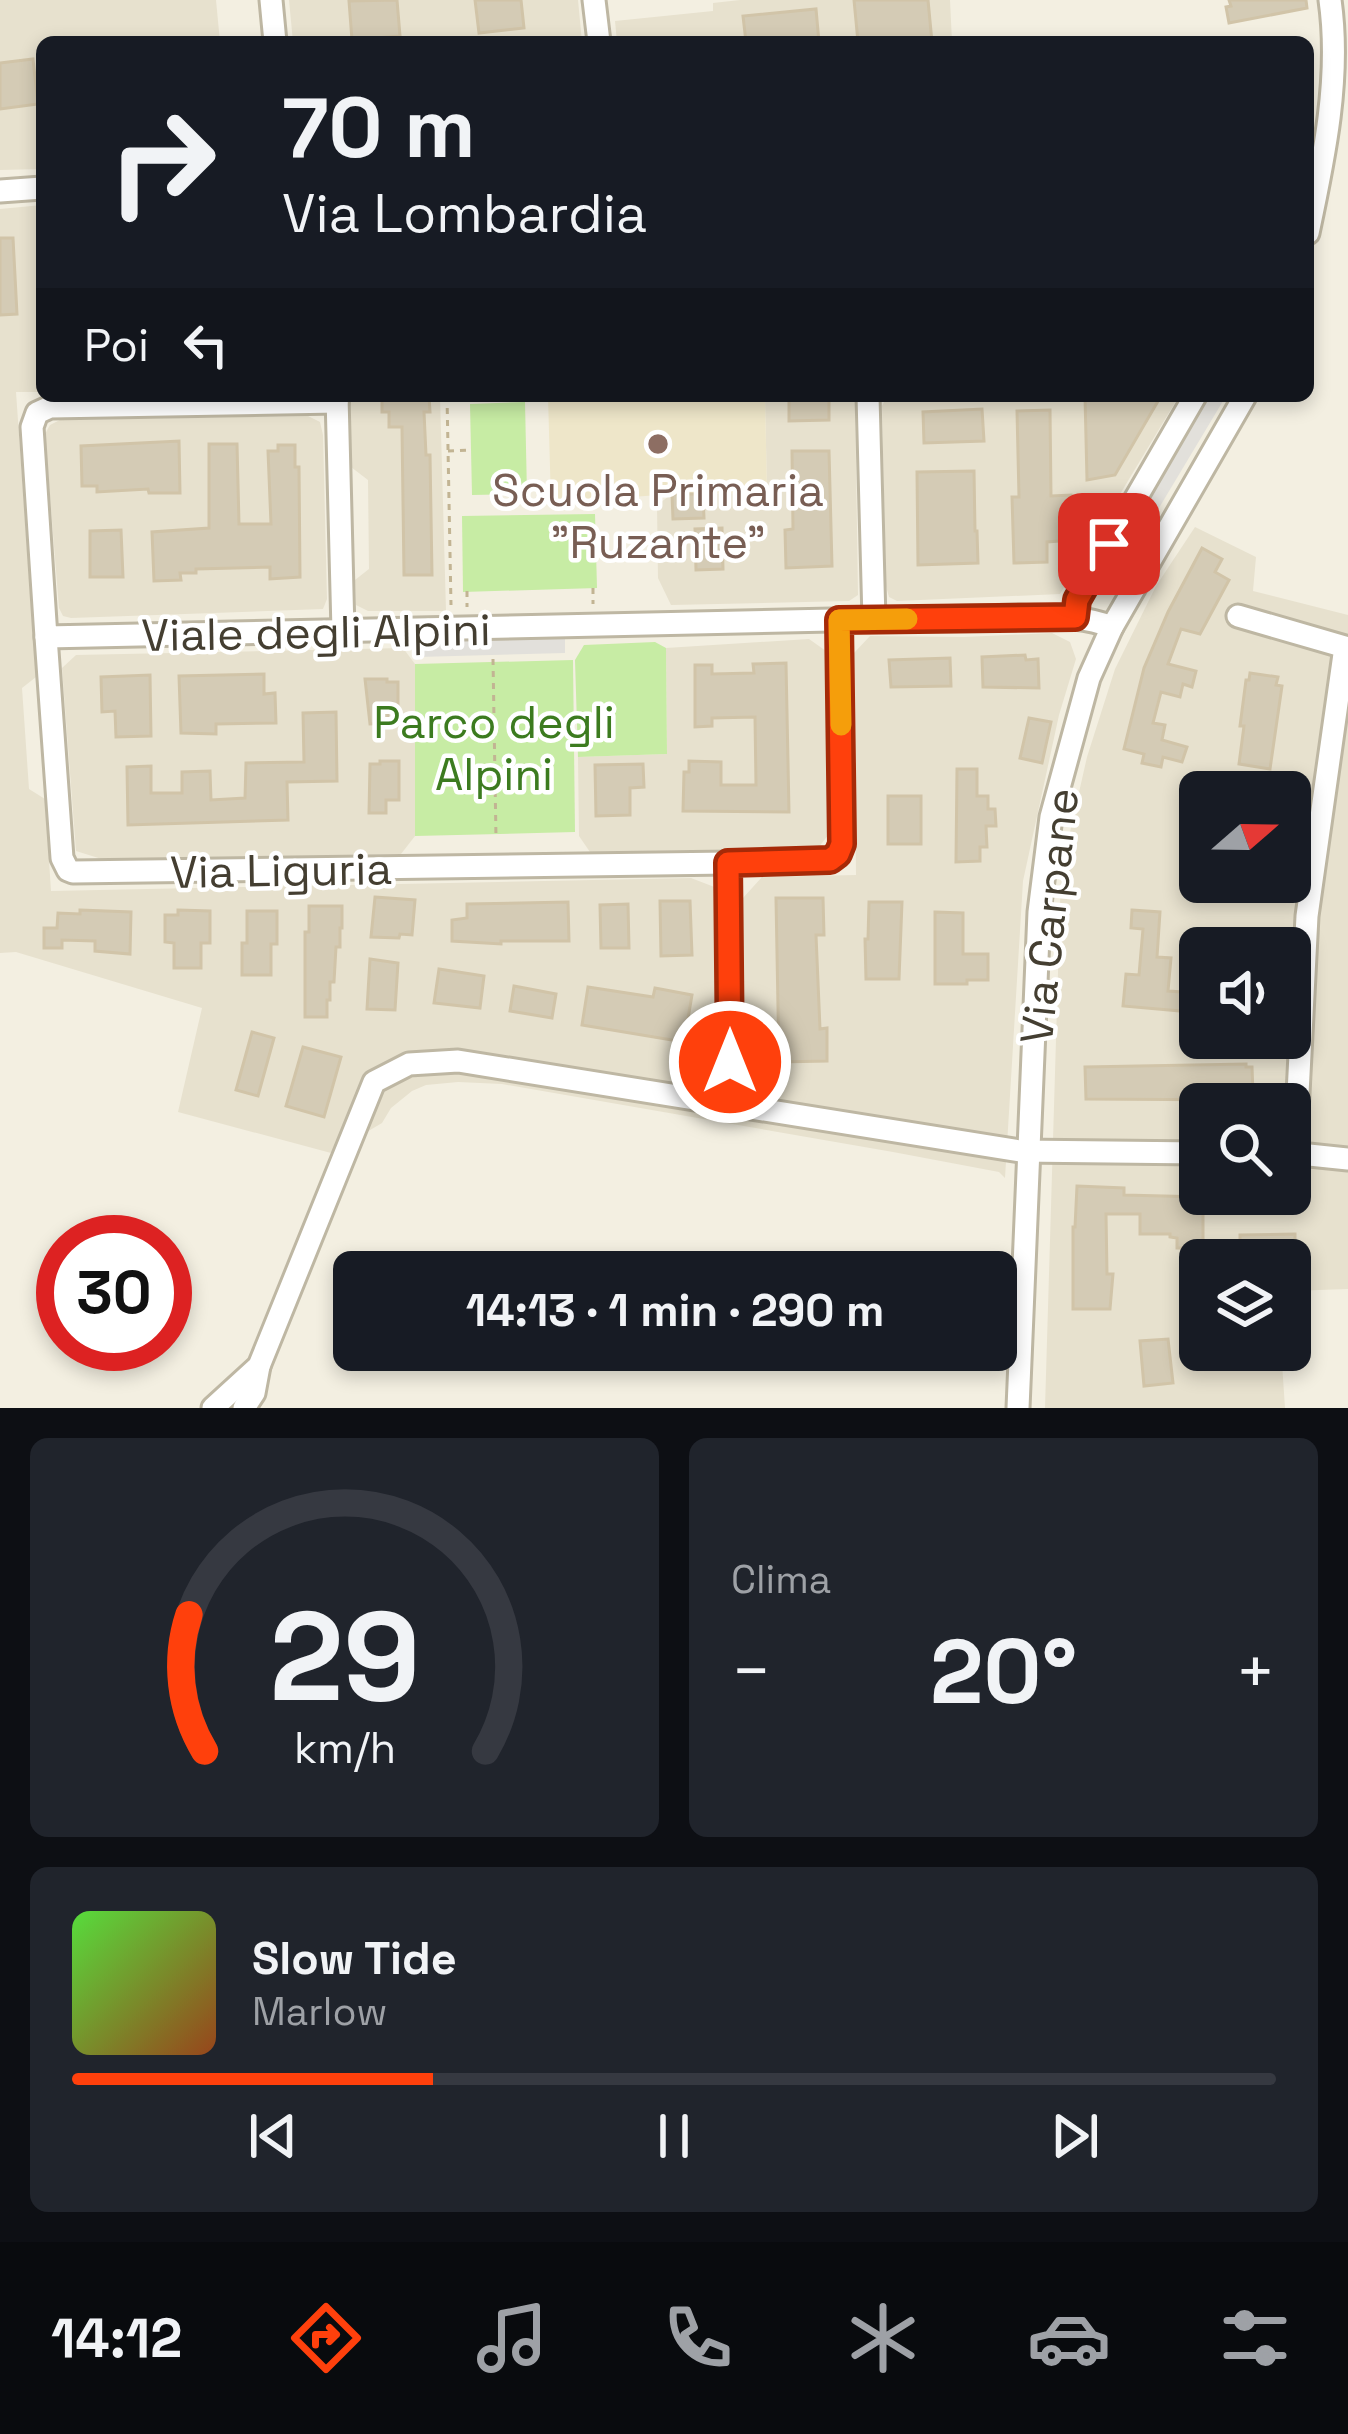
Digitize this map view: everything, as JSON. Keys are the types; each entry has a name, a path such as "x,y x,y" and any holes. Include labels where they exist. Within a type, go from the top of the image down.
{"street":[{"path":"271,0 274,36"},
{"path":"595,0 598,36"},
{"path":"1314,171 1317,140 1339,107 1336,2"},
{"path":"0,191 36,188"},
{"path":"46,638 32,427 37,413 50,407 229,402"},
{"path":"337,402 343,631"},
{"path":"868,402 874,620"},
{"path":"1075,617 1077,600 1192,402"},
{"name":"Via Carpane","path":"1018,1408 1040,912 1051,818 1089,678 1112,627 1242,402"},
{"path":"1238,616 1345,647 1307,916 1297,1083"},
{"name":"Viale degli Alpini","path":"46,638 1075,617 1112,627"},
{"path":"730,1105 728,863 830,860 838,854 843,824 839,620"},
{"name":"Via Liguria","path":"46,638 62,858 73,872 728,863"},
{"path":"244,1408 254,1393 260,1366 374,1082 410,1064 458,1061 1030,1151 1179,1153"},
{"path":"1311,1155 1348,1159"},
{"path":"216,1407 260,1366"}],"path":[{"path":"447,402 450,614"},
{"path":"448,451 470,450"},
{"path":"592,588 594,610"},
{"path":"467,591 467,614"},
{"path":"493,659 496,838"}],"shaded area":[{"path":"0,0 216,0 219,36 36,36 36,169 0,170"},
{"path":"289,0 578,0 581,36 292,36"},
{"path":"950,0 952,36 616,36 615,21 713,11 713,3"},
{"path":"36,206 36,392 16,392 36,677 22,688 29,789 45,799 51,891 691,878 743,898 762,877 856,875 854,653 870,636 1052,633 1070,642 1076,659 1023,881 1005,1178 999,1172 893,1152 502,1084 458,1082 412,1091 391,1108 382,1123 331,1153 178,1112 202,1008 16,952 0,953 0,209"},
{"path":"350,402 440,402 446,611 368,611 356,605 355,580 369,569 368,480 351,467"},
{"name":"Scuola Primaria \"Ruzante\"","path":"548,402 765,402 767,493 551,503"},
{"path":"765,402 855,402 858,595 849,601 671,605 658,578 657,505 672,494 767,493"},
{"path":"884,402 1175,402 1060,594 897,601 889,597 886,586"},
{"path":"1206,402 1222,402 1111,588 1098,580"},
{"path":"308,416 320,422 323,435 327,599 323,609 63,616 45,434 50,425 60,420"},
{"path":"1195,527 1256,557 1253,591 1348,615 1348,1289 1311,1290 1311,1239 1179,1239 1179,1371 1283,1371 1285,1408 1045,1408 1061,872 1087,757 1115,669 1156,586"},
{"path":"565,637 565,653 418,657 417,642"},
{"path":"809,639 826,651 829,834 818,848 590,852 579,836 578,757 667,754 666,648"},
{"path":"403,648 415,664 415,836 401,854 108,861 76,851 62,668 76,655"}],"green space":[{"path":"525,402 527,494 472,495 470,404"},
{"path":"595,514 597,588 463,592 462,516"},
{"path":"655,642 666,648 667,754 578,757 575,660 584,645"},
{"name":"Parco degli Alpini","path":"573,660 575,832 415,836 415,664"}],"building":[{"path":"397,0 400,36 352,36 349,1"},
{"path":"475,0 521,0 524,28 479,33"},
{"path":"854,0 928,0 931,36 857,36"},
{"path":"1229,0 1306,0 1307,8 1229,23"},
{"path":"816,9 818,36 745,36 743,16"},
{"path":"33,59 36,104 0,109 0,63"},
{"path":"0,238 13,238 17,314 0,315"},
{"path":"382,402 429,402 430,412 424,412 426,455 430,455 432,575 404,575 402,427 389,427 389,412 382,412"},
{"path":"789,402 829,402 829,420 789,421"},
{"path":"1085,402 1158,402 1115,475 1087,480"},
{"path":"982,409 984,441 924,443 923,412"},
{"path":"1050,410 1051,496 1071,495 1072,519 1059,541 1047,542 1047,562 1014,563 1012,497 1019,497 1017,411"},
{"path":"179,441 180,493 149,493 148,489 97,492 97,486 82,486 81,446"},
{"path":"209,444 237,444 239,524 271,524 268,451 278,451 278,445 295,445 300,577 270,579 270,567 196,569 196,573 180,573 181,580 154,581 152,532 209,528"},
{"path":"792,451 829,451 832,566 786,568 785,530 793,529"},
{"path":"974,471 978,563 918,565 917,472"},
{"path":"672,494 703,494 704,518 673,519"},
{"path":"722,528 723,569 696,570 695,529"},
{"path":"121,530 123,577 90,577 90,531"},
{"path":"1202,548 1222,559 1215,572 1229,580 1200,634 1181,629 1168,664 1196,671 1192,687 1183,684 1180,697 1161,692 1153,723 1165,725 1162,740 1187,747 1182,762 1163,757 1161,767 1142,763 1144,754 1124,749 1144,668"},
{"path":"1025,655 1026,660 1038,659 1039,688 983,687 982,657"},
{"path":"950,658 951,686 891,687 889,660"},
{"path":"786,663 789,812 683,811 684,772 689,772 689,761 721,762 721,785 756,785 755,717 712,718 712,726 695,727 695,665 712,665 712,674 754,673 753,664"},
{"path":"1250,673 1278,677 1276,685 1282,686 1270,769 1239,764"},
{"path":"264,674 264,694 275,693 276,723 216,724 216,734 181,733 179,676"},
{"path":"150,675 151,736 116,737 115,711 102,712 101,677"},
{"path":"365,679 398,682 398,710 388,711 388,723 370,724"},
{"path":"336,712 337,781 287,782 288,820 128,825 127,767 151,766 151,793 182,793 182,772 210,771 211,800 245,798 246,763 304,762 303,713"},
{"path":"1029,718 1051,722 1042,763 1020,758"},
{"path":"399,761 399,800 386,800 386,813 369,813 370,764"},
{"path":"643,764 644,787 630,788 630,815 596,816 595,765"},
{"path":"957,769 977,769 977,796 988,796 988,809 995,809 996,826 986,826 987,847 980,847 980,861 956,862"},
{"path":"888,796 921,796 921,844 888,844"},
{"path":"375,897 415,900 412,935 371,937"},
{"path":"776,898 823,898 824,935 816,935 820,1029 827,1028 827,1061 779,1062"},
{"path":"660,901 690,901 692,955 661,956"},
{"path":"568,902 569,941 452,941 452,920 467,918 467,904"},
{"path":"869,902 902,902 899,979 866,979"},
{"path":"628,904 629,948 601,948 600,905"},
{"path":"309,906 342,906 327,1017 305,1017"},
{"path":"80,910 131,912 130,954 95,951 95,941 62,940 62,948 44,948 44,928 57,928 58,913 80,914"},
{"path":"178,910 210,911 210,943 201,943 201,968 174,968 174,943 165,942 165,915 178,915"},
{"path":"1132,910 1160,912 1157,957 1171,958 1168,991 1179,992 1179,1011 1123,1006 1126,974 1139,975 1143,929 1131,928"},
{"path":"247,911 277,911 271,975 242,975"},
{"path":"935,912 963,913 963,954 988,954 988,980 935,984"},
{"path":"370,959 398,963 395,1010 367,1009"},
{"path":"439,969 484,976 480,1008 434,1003"},
{"path":"514,986 556,994 552,1018 510,1011"},
{"path":"588,987 653,997 655,988 692,995 684,1042 582,1025"},
{"path":"252,1032 274,1038 258,1096 236,1090"},
{"path":"303,1047 341,1057 324,1117 286,1106"},
{"path":"1246,1064 1252,1067 1253,1083 1179,1083 1179,1100 1086,1099 1085,1067"},
{"path":"1077,1186 1124,1188 1124,1195 1179,1196 1179,1215 1203,1215 1203,1239 1179,1239 1177,1248 1177,1238 1170,1234 1140,1234 1140,1214 1106,1214 1107,1274 1113,1274 1110,1309 1073,1309"},
{"path":"1295,1234 1295,1239 1240,1239 1240,1235"},
{"path":"1168,1339 1173,1383 1144,1386 1140,1341"}],"slow traffic":[{"path":"841,725 839,620 907,619"}],"place":[{"name":"Scuola Primaria \"Ruzante\"","path":"658,444"}],"route":[{"path":"730,1062 728,863 830,860 842,844 839,620 1075,617 1077,600 1109,544"}]}
